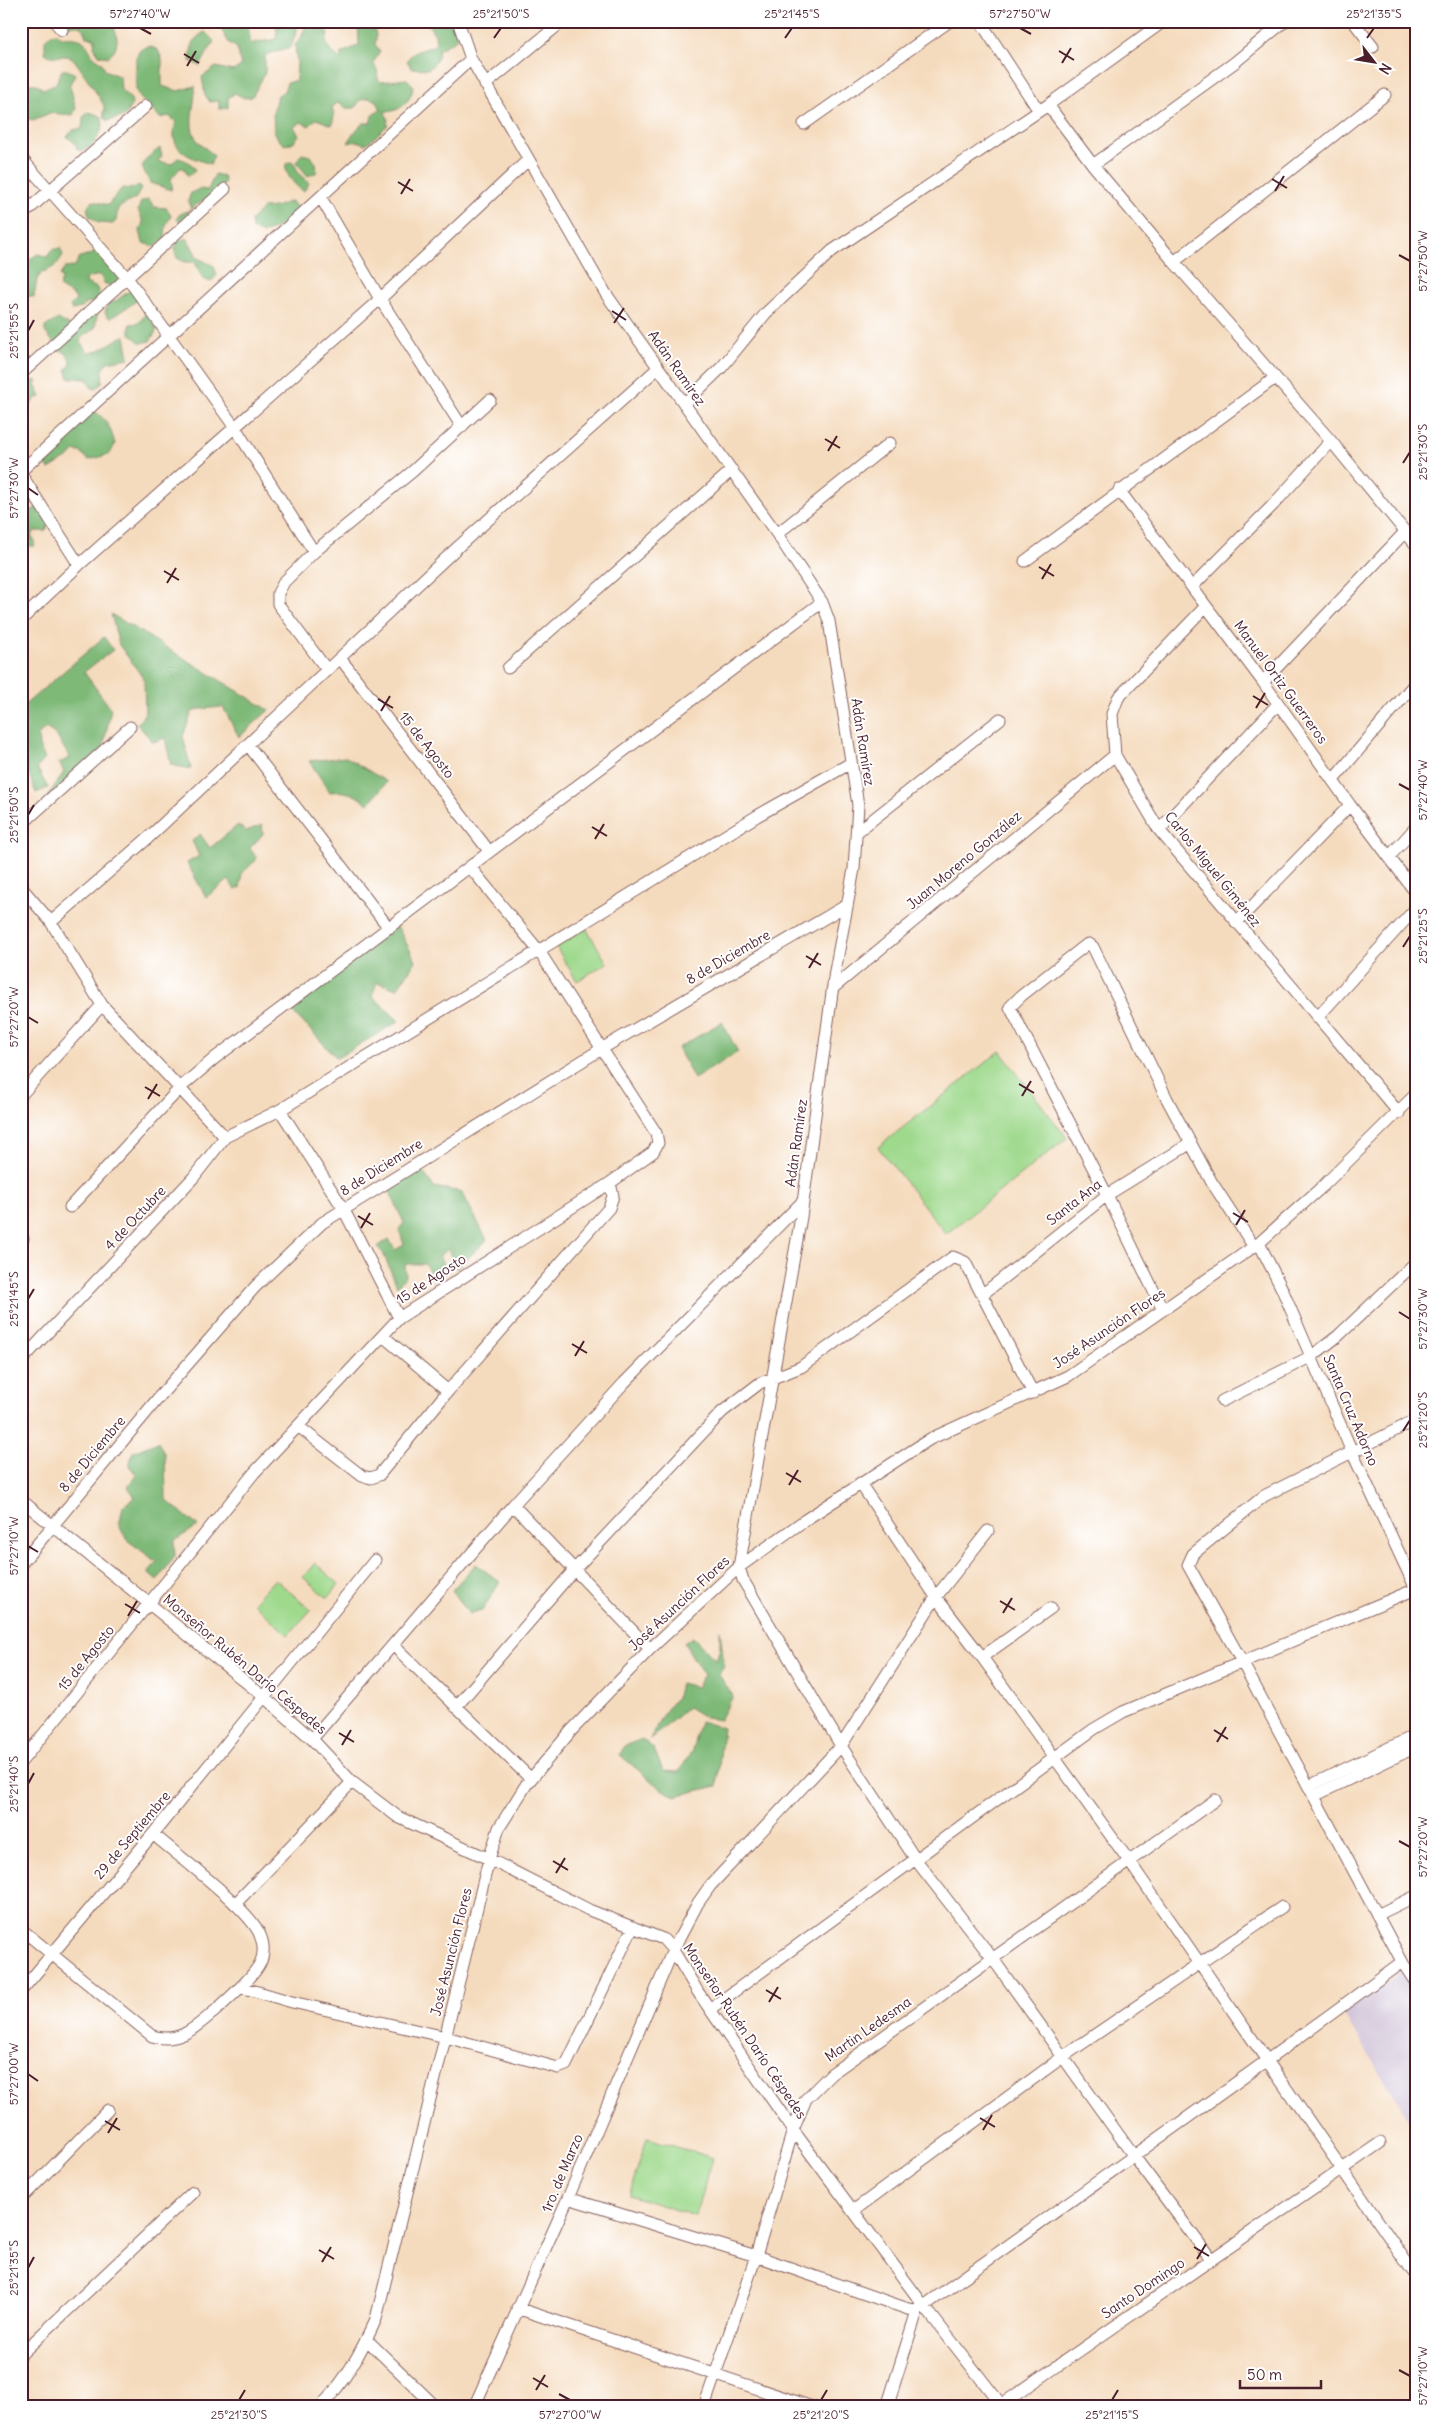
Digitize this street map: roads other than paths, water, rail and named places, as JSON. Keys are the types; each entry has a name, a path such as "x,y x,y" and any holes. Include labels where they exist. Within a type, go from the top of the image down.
{"street":[{"name":"Adán Ramírez","path":"458,21 470,59 606,294 777,534 822,602 829,621 858,805 854,869 833,988 803,1201 774,1376 739,1567"},
{"path":"485,85 562,21"},
{"path":"804,124 950,21"},
{"path":"980,21 1044,108 1274,378 1332,442 1416,545"},
{"path":"684,404 722,367 766,313 832,251 1044,108 1164,21"},
{"path":"1093,165 1234,63 1285,21"},
{"path":"1353,21 1373,48"},
{"path":"79,565 21,473 168,335 321,198 470,59"},
{"path":"1174,262 1385,95"},
{"path":"21,216 146,106"},
{"path":"21,158 128,278 236,428 314,552"},
{"path":"21,620 79,565 380,299 528,160"},
{"path":"21,374 225,189"},
{"path":"321,198 380,299 462,427"},
{"path":"51,922 148,838 459,546 658,368"},
{"path":"1025,561 1119,490 1274,378"},
{"path":"327,670 278,604 278,593 284,582 314,552 413,472 490,400"},
{"path":"1192,587 1332,442"},
{"path":"777,534 890,443"},
{"path":"508,668 732,470"},
{"name":"Manuel Ortiz Guerreros","path":"1119,490 1264,682 1278,704 1334,779 1350,805 1416,892"},
{"path":"1264,682 1406,532"},
{"path":"70,1207 181,1088 215,1058 822,602"},
{"name":"Carlos Miguel Giménez","path":"1206,606 1118,698 1112,714 1115,755 1159,830 1399,1113"},
{"name":"15 de Agosto","path":"340,658 490,851"},
{"path":"1334,779 1416,682"},
{"path":"1159,830 1278,704"},
{"path":"857,832 1000,719"},
{"path":"21,824 130,727"},
{"path":"248,745 388,928"},
{"name":"Juan Moreno González","path":"833,988 1115,755"},
{"name":"4 de Octubre","path":"21,1361 193,1178 224,1137 280,1110 757,816 851,763"},
{"path":"1236,923 1350,805"},
{"path":"1389,857 1416,827"},
{"name":"15 de Agosto","path":"21,1762 254,1473 399,1318 610,1183 653,1152 658,1143 656,1133 540,951 470,866"},
{"path":"21,887 51,922 102,1005 181,1088 224,1137"},
{"name":"8 de Diciembre","path":"21,1564 255,1287 303,1239 343,1208 603,1048 847,905"},
{"path":"1317,1018 1416,908"},
{"name":"Santa Cruz Adorno","path":"1107,1194 1010,1007 1021,996 1086,945 1090,944 1211,1181 1257,1245 1312,1356 1352,1452 1416,1589"},
{"path":"23,1090 102,1005"},
{"name":"José Asunción Flores","path":"320,2407 342,2383 367,2340 383,2298 489,1859 500,1828 530,1779 571,1730 650,1649 739,1567 860,1483 930,1439 1068,1376 1257,1245 1399,1113 1416,1094"},
{"path":"280,1110 343,1208 399,1318"},
{"name":"Santa Ana","path":"983,1294 1107,1194 1191,1143"},
{"path":"298,1426 362,1476 371,1478 379,1475 448,1390 609,1208 613,1196 610,1183"},
{"path":"1107,1194 1163,1310"},
{"path":"312,1739 513,1505 624,1383 803,1201"},
{"path":"456,1707 574,1570 722,1412 749,1390 774,1376 801,1367 953,1256 965,1262 1033,1393"},
{"path":"1222,1401 1312,1356 1338,1336 1416,1262"},
{"path":"382,1336 448,1390"},
{"path":"1416,1420 1264,1496 1193,1554 1189,1559 1188,1566 1241,1660 1402,1962 1416,1983"},
{"path":"860,1483 936,1597 1057,1759 1129,1861 1416,2276"},
{"name":"Monseñor Rubén Darío Céspedes","path":"21,1500 263,1696 312,1739 352,1782 398,1817 489,1859 588,1910 663,1939 673,1950 710,2009 794,2130 921,2307 1000,2406"},
{"path":"513,1505 650,1649"},
{"name":"1ro. de Marzo","path":"474,2407 568,2198 673,1950 698,1903 710,1886 841,1746 936,1597 988,1531"},
{"name":"29 de Septiembre","path":"21,1991 153,1834 375,1560"},
{"path":"739,1567 743,1580 841,1746 916,1860 993,1959 1211,2259"},
{"path":"710,2009 1057,1759 1094,1729 1123,1712 1155,1700 1241,1660 1416,1589"},
{"path":"982,1657 1050,1608"},
{"path":"393,1645 530,1779"},
{"path":"1311,1791 1397,1749 1416,1735"},
{"path":"1397,1749 1416,1746"},
{"path":"235,1904 352,1782"},
{"name":"Martin Ledesma","path":"704,2407 756,2256 794,2130 806,2099 824,2080 1215,1800"},
{"path":"21,1929 152,2036 162,2039 183,2037 241,1987 262,1960 264,1949 261,1936 235,1904 153,1834"},
{"path":"1377,1914 1416,1896"},
{"path":"853,2211 1064,2056 1282,1907"},
{"path":"241,1987 292,2002 446,2037 563,2068 632,1926"},
{"path":"568,2198 756,2256 908,2309 921,2307 1133,2154 1269,2061 1402,1962"},
{"path":"21,2199 108,2110"},
{"name":"Santo Domingo","path":"1000,2406 1380,2143"},
{"path":"21,2354 193,2192"},
{"path":"888,2407 921,2307"},
{"path":"517,2308 812,2407"},
{"path":"367,2340 436,2407"},
{"path":"21,2404 24,2407"}]}
